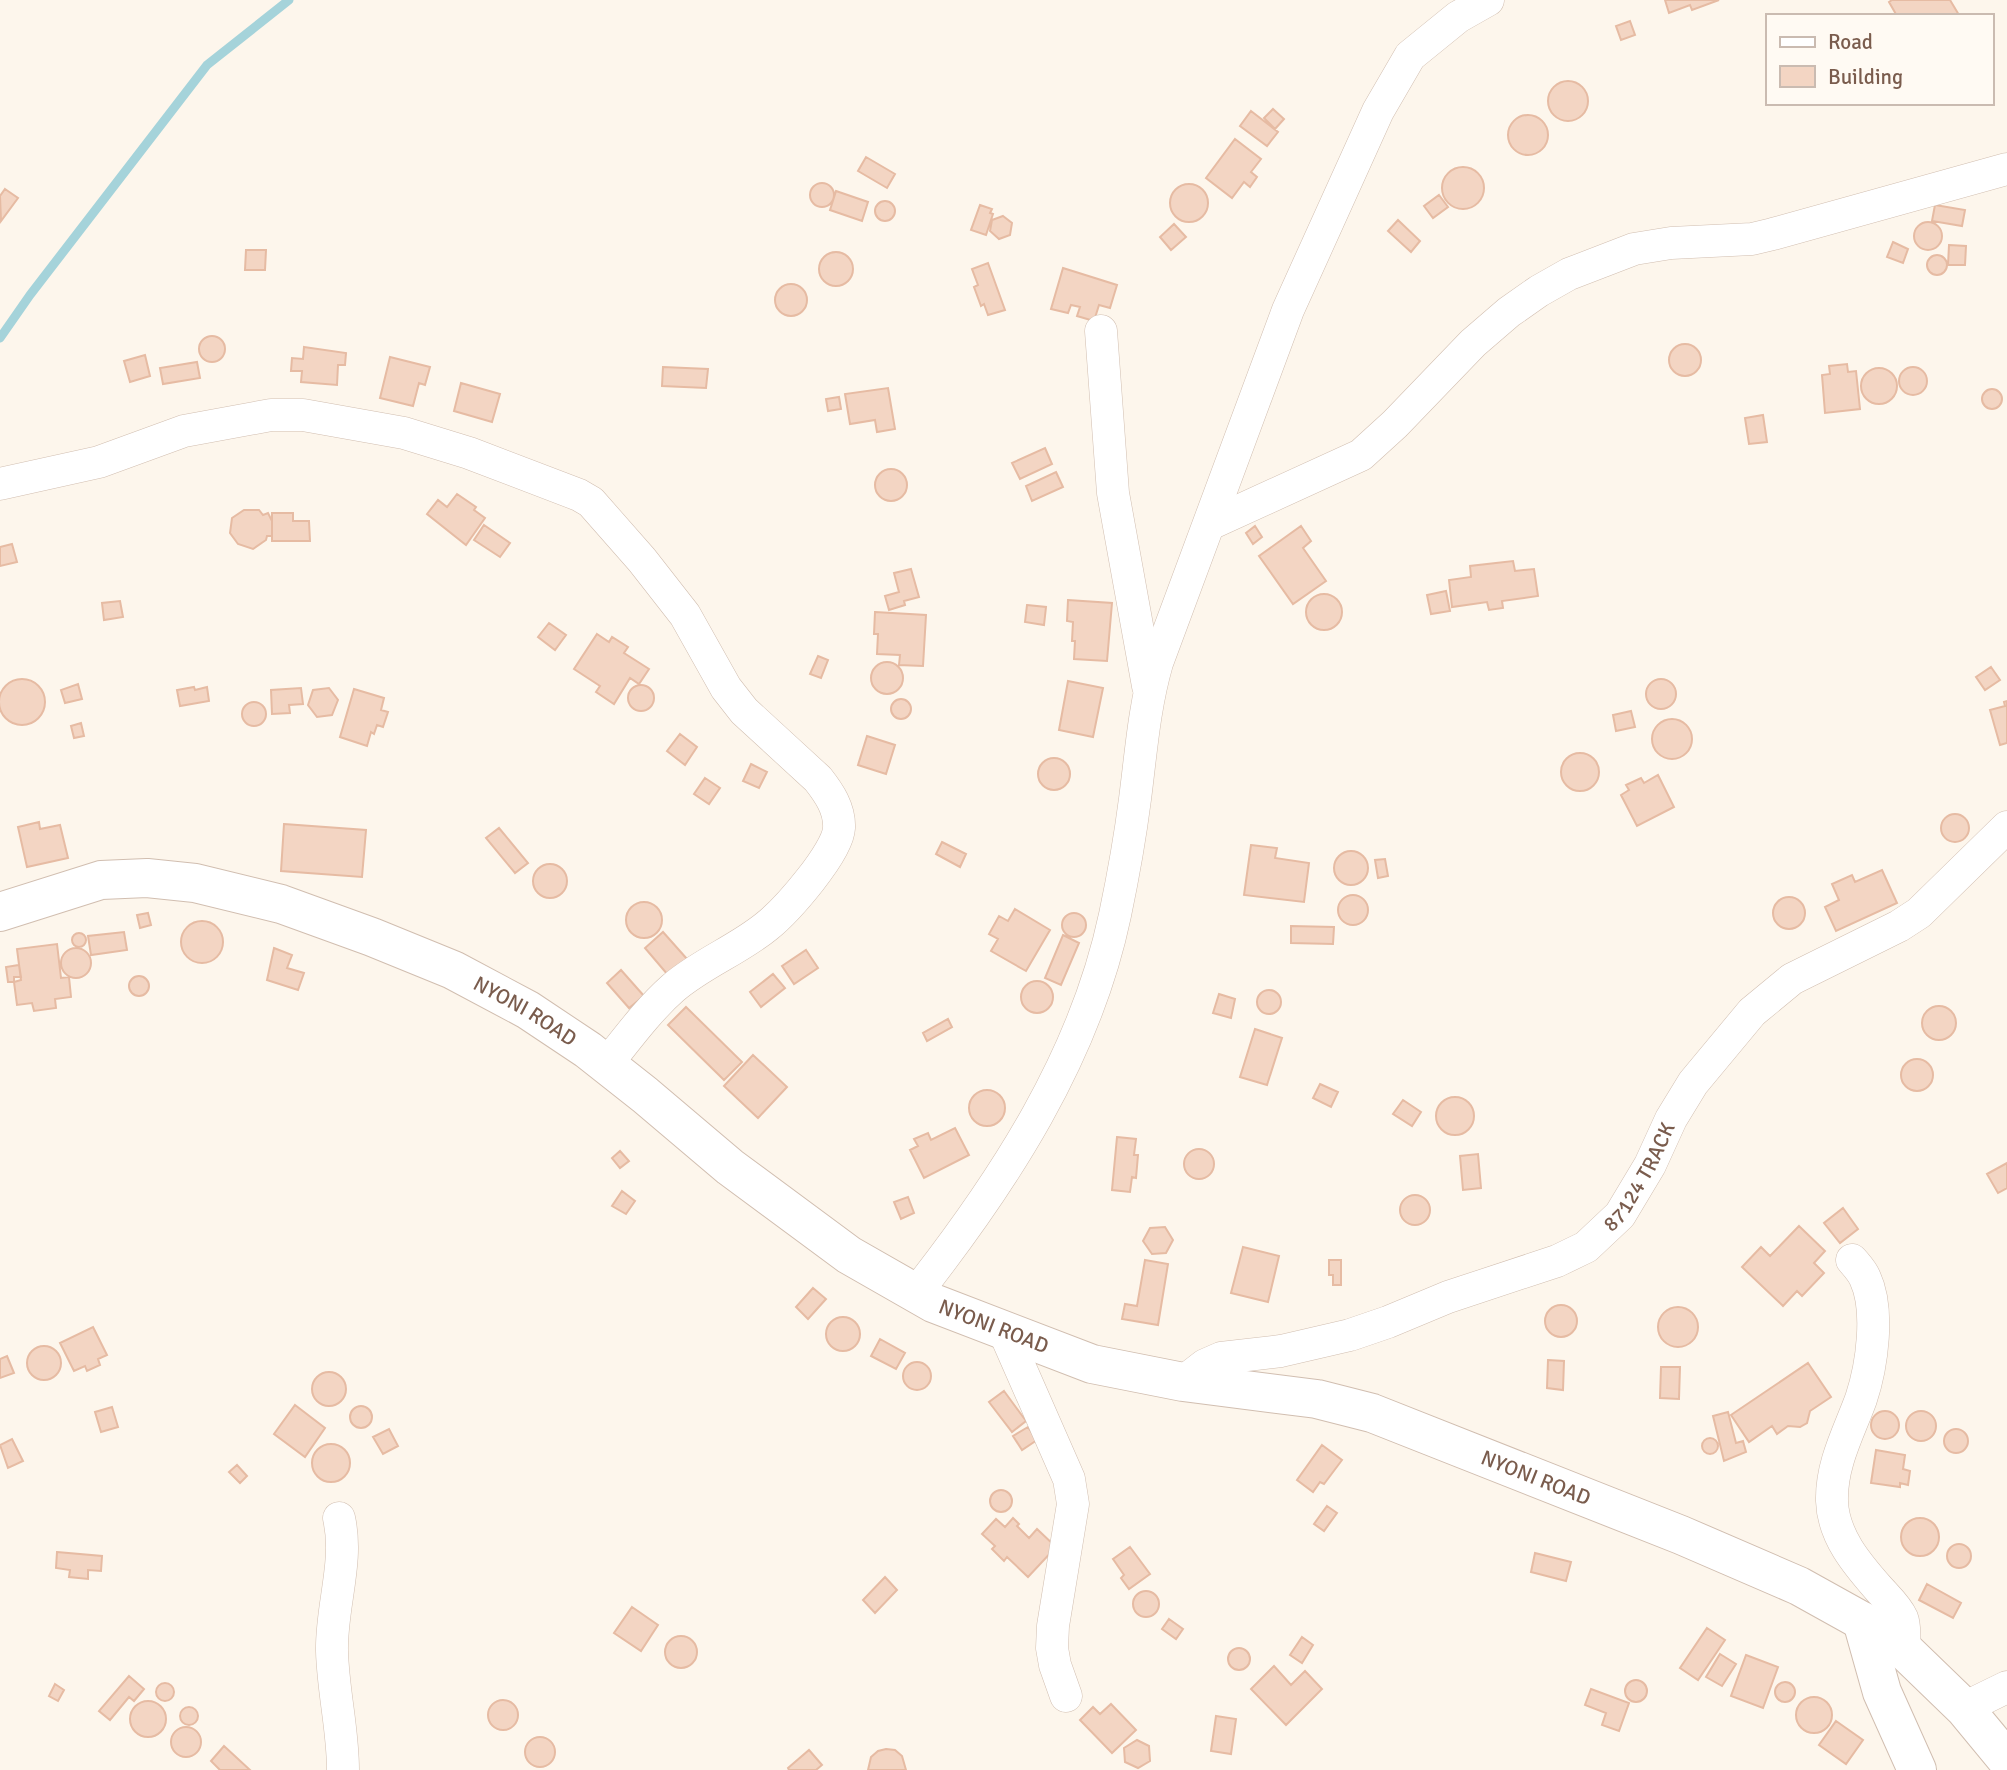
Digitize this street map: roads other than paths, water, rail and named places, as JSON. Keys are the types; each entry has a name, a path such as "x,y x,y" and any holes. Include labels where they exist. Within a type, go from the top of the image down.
{"street":[{"path":"916,1293 962,1236 992,1191 1059,1076 1083,1022 1115,915 1135,800 1149,691 1157,663 1288,310 1378,111 1410,56 1458,17 1488,0"},
{"path":"1210,524 1362,455 1472,343 1509,312 1569,274 1634,249 1671,243 1752,239 2007,169"},
{"path":"1101,331 1115,505 1149,691"},
{"path":"0,484 99,462 184,431 271,415 303,415 438,441 579,495 598,509 685,615 726,688 744,711 818,779 828,792 839,818 836,841 819,868 790,904 766,927 692,973 673,988 606,1065"},
{"name":"87124 TRACK","path":"1183,1382 1205,1365 1221,1358 1281,1351 1350,1335 1448,1297 1557,1261 1586,1247 1620,1215 1650,1166 1671,1119 1693,1083 1752,1012 1792,979 1899,926 1919,913 2007,827"},
{"name":"NYONI ROAD","path":"0,912 101,880 147,878 195,883 281,904 453,970 528,1010 606,1065 730,1167 849,1255 933,1303 1092,1364 1183,1382 1304,1397 1371,1413 1681,1535 1799,1586 1862,1621 1904,1650 1964,1708 2007,1760"},
{"path":"1852,1260 1864,1276 1869,1290 1873,1314 1872,1339 1865,1385 1839,1454 1832,1504 1837,1525 1849,1553 1895,1606 1903,1620 1904,1650"},
{"path":"1004,1331 1071,1489 1071,1525 1053,1626 1052,1648 1066,1696"},
{"path":"340,1517 344,1550 334,1611 332,1653 343,1770"},
{"path":"1862,1621 1882,1692 1917,1770"},
{"path":"1964,1708 2007,1687"}],"waterway":[{"path":"0,338 207,65 289,0"}]}
